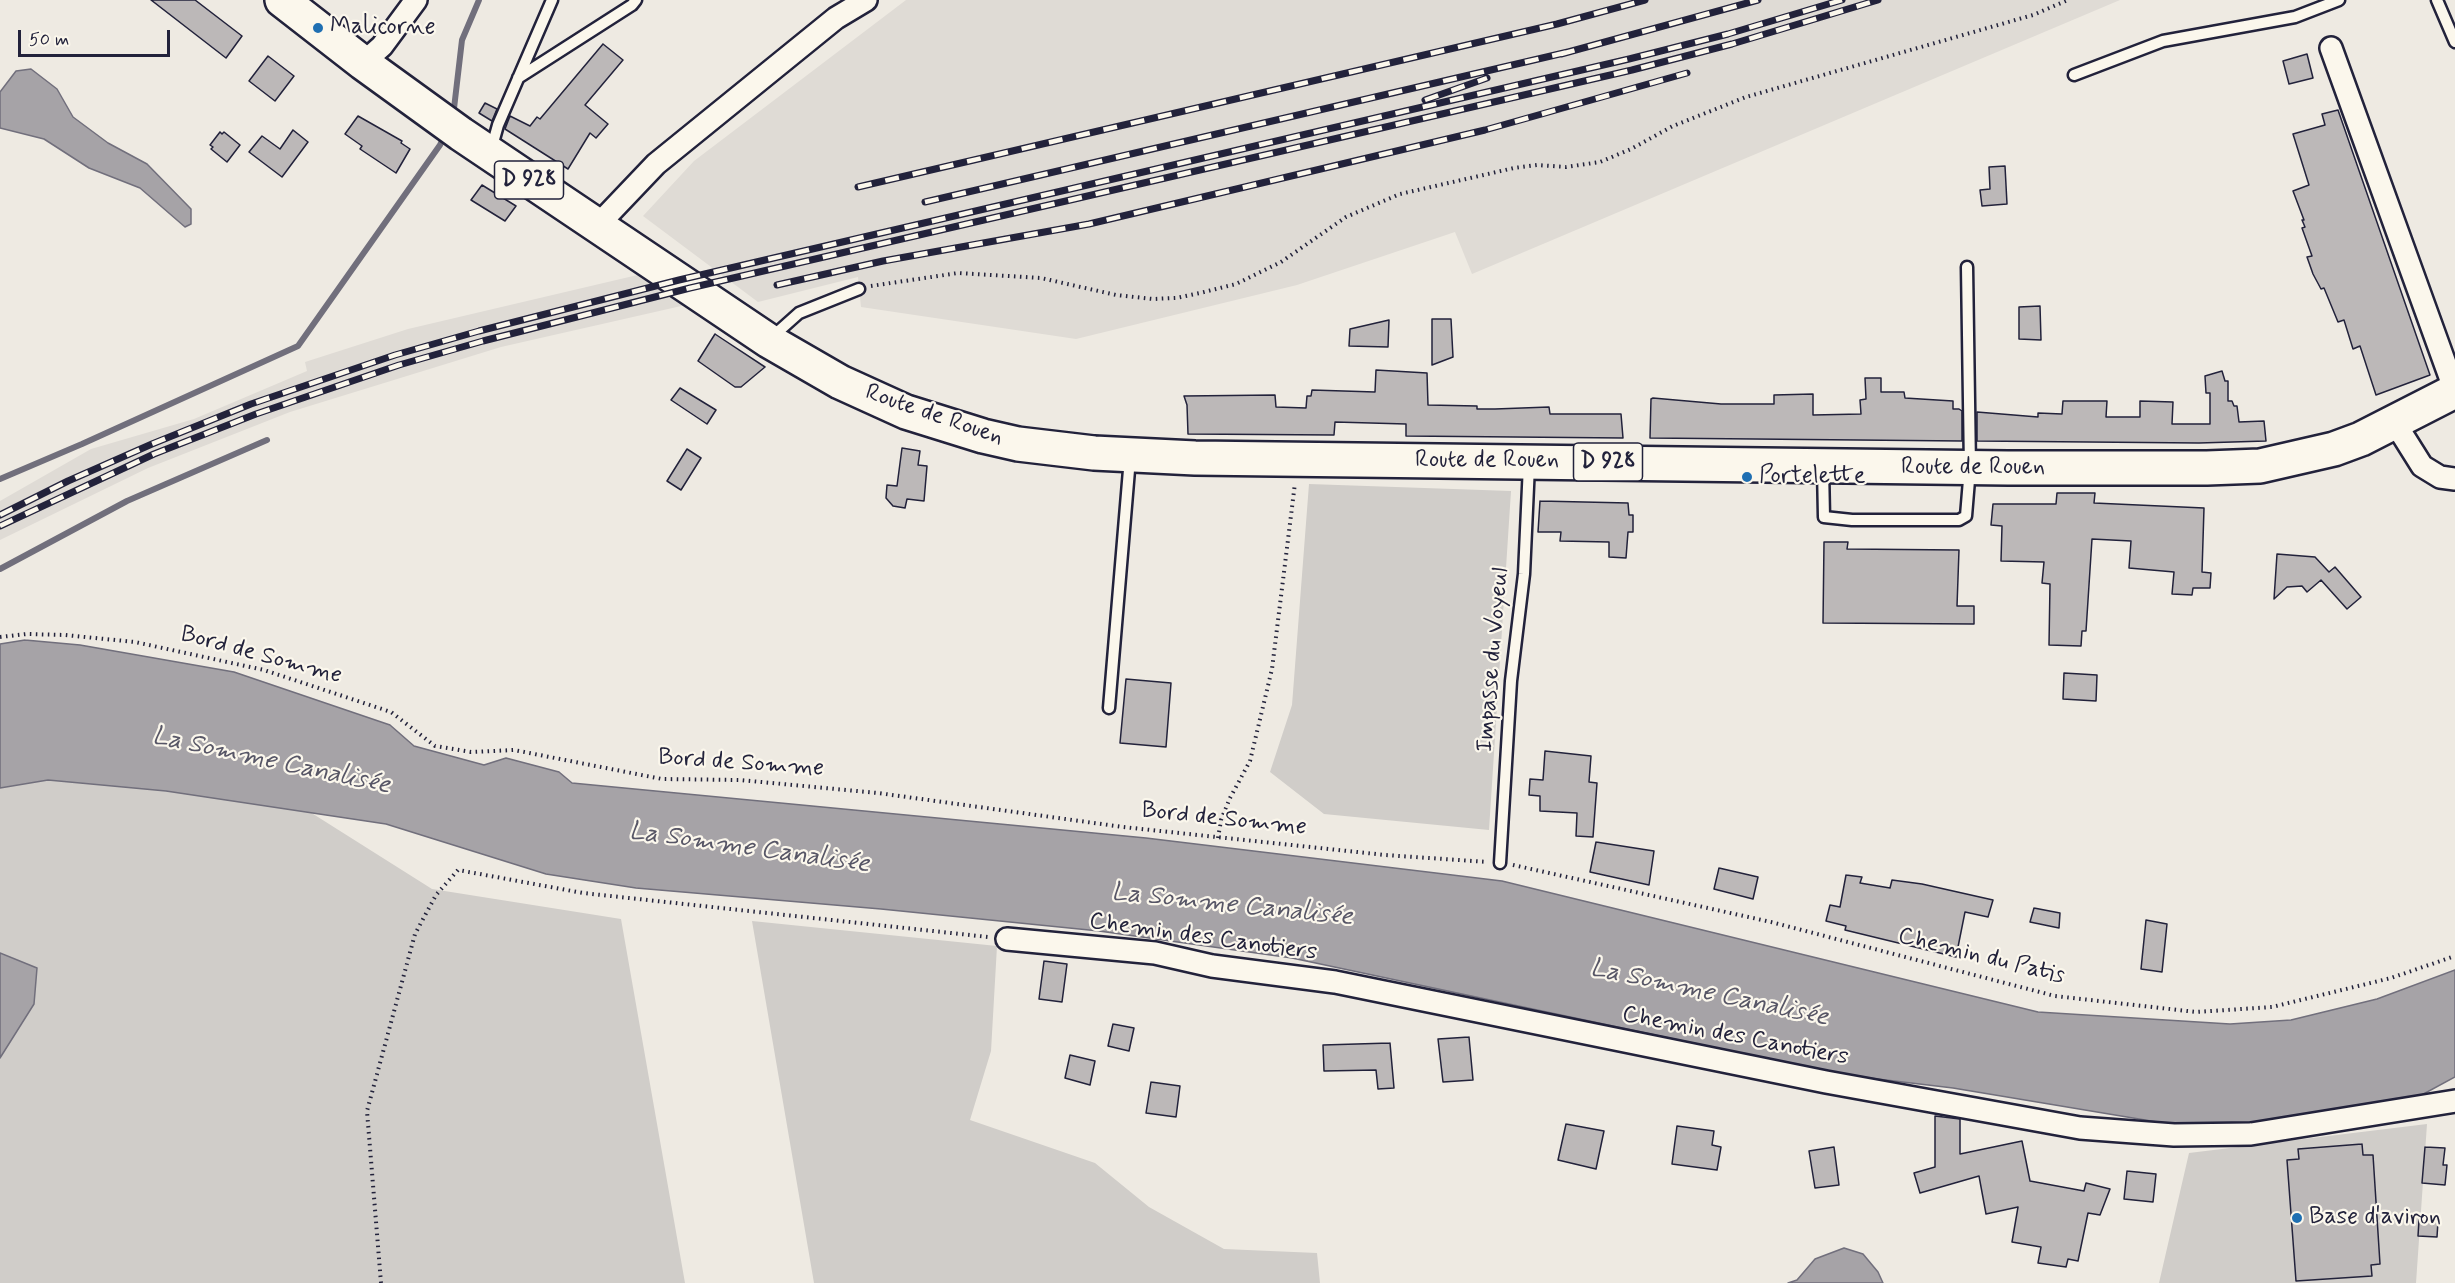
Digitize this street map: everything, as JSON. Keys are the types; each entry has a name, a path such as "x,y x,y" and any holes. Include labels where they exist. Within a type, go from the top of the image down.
{"main road":[{"name":"D 928","path":"282,0 363,63"},
{"name":"Route de Rouen","path":"363,63 490,154 597,226 769,341 840,382 906,412 951,427 1028,446 1131,455 1298,459 1970,468 2207,468 2287,461 2334,449 2361,440 2455,391"}],"street":[{"path":"363,63 382,46 416,0"},
{"path":"597,226 656,164 836,18 866,0"},
{"path":"2331,48 2455,391"},
{"path":"2395,423 2422,466 2440,477 2455,478"},
{"name":"Chemin des Canotiers","path":"1007,939 1155,953 1212,966 1335,982 1826,1082 2080,1128 2174,1135 2251,1134 2455,1101"}],"lane":[{"path":"490,154 498,125 552,0"},
{"path":"518,78 632,5 636,0"},
{"path":"2074,75 2163,41 2295,16 2339,0"},
{"path":"2437,0 2455,42"},
{"path":"1822,466 1824,517 1852,520 1959,520 1966,516 1970,468 1967,267"},
{"path":"769,341 799,313 859,289"},
{"path":"1109,708 1131,455"},
{"name":"Impasse du Voyeul","path":"1500,862 1511,681 1524,574 1530,462"}],"path":[{"path":"859,289 885,282 958,273 1041,278 1116,296 1176,298 1200,293 1236,284 1281,262 1346,218 1400,194 1514,168 1537,165 1566,167 1600,162 1631,149 1673,126 1746,97 2033,15 2068,0"},
{"path":"1218,838 1221,820 1230,798 1250,760 1272,669 1298,459"},
{"name":"Bord de Somme","path":"0,637 27,634 65,635 135,642 264,670 391,712 435,746 471,752 514,750 662,779 740,780 878,793 1218,838 1385,855 1500,862"},
{"name":"Chemin du Patis","path":"1500,862 1771,922 2055,996 2196,1012 2272,1007 2391,978 2455,956"},
{"path":"381,1283 367,1111 416,934 436,895 458,870 583,893 1007,939"}],"shaded area":[{"path":"906,0 2120,0 1472,274 1455,232 1297,285 1076,339 861,307 858,277 758,302 643,216 694,161"},
{"path":"646,273 690,304 501,347 290,412 148,468 0,540 0,501 91,449 194,419 307,371 305,362 408,329"},
{"path":"1309,484 1511,491 1489,830 1324,814 1270,772 1292,705"},
{"path":"48,780 166,791 310,812 432,889 621,919 685,1283 0,1283 0,788"},
{"path":"752,921 997,946 991,1051 970,1120 1095,1163 1149,1207 1224,1249 1317,1253 1320,1283 814,1283"},
{"name":"Base d'aviron","path":"2427,1124 2416,1283 2159,1283 2189,1153"}],"water":[{"path":"31,69 57,89 73,117 108,143 147,164 191,209 191,224 185,227 140,188 89,168 44,139 0,128 0,92 16,71"},
{"name":"La Somme Canalisée","path":"25,640 80,645 234,672 390,725 414,746 484,765 506,758 559,772 572,783 1146,838 1502,881 2038,1012 2230,1024 2291,1020 2377,999 2455,970 2455,1077 2405,1104 2223,1128 2187,1127 1953,1088 1844,1075 1292,958 1099,931 636,888 546,874 386,824 166,791 48,780 0,788 0,644"},
{"path":"0,953 37,968 34,1004 0,1058"},
{"path":"1844,1248 1863,1254 1878,1272 1883,1283 1788,1283 1797,1280 1815,1259"}],"building":[{"path":"151,0 195,0 242,36 226,58"},
{"path":"603,44 623,60 585,105 608,124 596,138 590,133 568,169 505,129 510,116 530,126 537,117 540,119"},
{"path":"2307,54 2313,78 2289,84 2283,61"},
{"path":"268,56 294,76 275,101 249,81"},
{"path":"485,103 497,109 492,121 479,113"},
{"path":"2338,110 2430,375 2376,395 2360,346 2353,349 2344,320 2338,322 2324,288 2321,289 2313,274 2307,257 2312,256 2302,228 2305,227 2302,220 2304,220 2293,191 2309,185 2293,134 2325,125 2322,114"},
{"path":"358,116 402,141 401,143 410,149 396,173 360,149 362,146 345,134"},
{"path":"293,130 308,142 282,177 249,152 262,136 280,149"},
{"path":"220,132 222,134 224,132 240,145 227,162 211,149 213,147 210,145"},
{"path":"2005,166 2007,204 1982,206 1980,190 1990,189 1989,167"},
{"path":"482,185 516,206 505,221 471,200"},
{"path":"2040,306 2041,340 2019,339 2019,307"},
{"path":"1432,319 1451,319 1453,357 1432,365"},
{"path":"1389,320 1388,347 1349,346 1350,329"},
{"path":"715,334 765,367 741,387 735,387 698,361"},
{"path":"1376,370 1427,373 1428,405 1477,406 1477,409 1549,407 1550,414 1621,414 1623,438 1406,436 1406,424 1335,422 1334,435 1188,434 1187,405 1184,396 1275,395 1276,407 1306,408 1307,396 1311,396 1312,390 1375,392"},
{"path":"2222,371 2225,381 2228,381 2228,401 2232,401 2234,406 2237,406 2239,422 2264,421 2266,441 2199,443 1977,441 1977,412 2038,417 2038,413 2062,414 2063,401 2107,401 2106,417 2140,417 2140,401 2173,402 2172,424 2210,424 2210,393 2206,393 2205,376"},
{"path":"1865,378 1881,378 1881,392 1904,392 1905,398 1953,401 1953,409 1962,411 1962,441 1650,438 1651,399 1653,398 1721,404 1774,404 1774,395 1813,394 1813,415 1861,414 1860,400 1866,399"},
{"path":"680,388 716,410 707,424 671,400"},
{"path":"902,448 920,451 918,465 927,466 924,501 907,499 905,508 893,506 886,498 887,485 897,486"},
{"path":"687,449 701,458 681,490 667,481"},
{"path":"2057,493 2095,493 2094,503 2204,508 2202,572 2211,573 2210,588 2193,588 2192,595 2172,594 2174,572 2129,568 2131,541 2092,539 2086,631 2082,631 2081,646 2049,645 2050,584 2042,583 2044,562 2001,561 2002,526 1991,525 1993,504 2056,504"},
{"path":"1540,501 1628,503 1629,515 1633,515 1633,532 1628,532 1626,558 1609,557 1609,542 1560,541 1561,532 1538,532"},
{"path":"1824,542 1848,542 1847,549 1959,550 1957,606 1974,606 1974,624 1823,623"},
{"path":"2277,554 2315,557 2329,572 2335,567 2361,597 2347,609 2321,580 2307,592 2302,586 2287,587 2274,599"},
{"path":"2064,673 2097,675 2096,701 2063,699"},
{"path":"1126,679 1171,683 1166,747 1120,743"},
{"path":"1545,751 1591,756 1589,782 1597,783 1593,837 1576,836 1577,813 1540,811 1540,796 1529,795 1530,779 1543,780"},
{"path":"1596,842 1654,851 1649,885 1590,872"},
{"path":"1719,868 1758,877 1753,899 1714,889"},
{"path":"1846,875 1862,877 1860,883 1890,888 1892,880 1922,884 1993,900 1988,917 1965,912 1956,957 1845,930 1846,926 1826,921 1830,905 1840,907"},
{"path":"2034,908 2060,913 2059,928 2030,922"},
{"path":"2146,920 2167,924 2162,972 2141,969"},
{"path":"1044,961 1067,964 1062,1002 1039,999"},
{"path":"1113,1024 1134,1028 1129,1051 1108,1046"},
{"path":"1469,1037 1473,1080 1443,1082 1438,1039"},
{"path":"1390,1043 1394,1088 1378,1089 1376,1070 1324,1071 1323,1045"},
{"path":"1070,1055 1095,1061 1090,1085 1065,1078"},
{"path":"1151,1082 1180,1086 1176,1117 1146,1113"},
{"path":"1935,1116 1960,1119 1960,1154 2022,1141 2030,1181 2084,1191 2086,1183 2110,1189 2100,1215 2088,1213 2078,1261 2068,1259 2066,1267 2038,1263 2041,1247 2012,1242 2018,1207 1986,1214 1979,1176 1920,1193 1914,1173 1935,1167"},
{"path":"1566,1124 1604,1131 1596,1169 1558,1160"},
{"path":"1677,1126 1714,1131 1712,1145 1721,1147 1717,1170 1672,1164"},
{"path":"2362,1144 2363,1155 2373,1155 2380,1264 2371,1265 2372,1276 2296,1281 2287,1160 2299,1159 2298,1149"},
{"path":"1834,1147 1839,1185 1815,1188 1809,1151"},
{"path":"2425,1147 2445,1148 2443,1165 2447,1165 2445,1185 2422,1183"},
{"path":"2127,1171 2156,1174 2153,1202 2124,1199"},
{"path":"2419,1220 2438,1221 2437,1237 2418,1236"}],"waterway":[{"path":"453,117 462,40 479,0"},
{"path":"0,479 298,346 440,145 445,134"},
{"path":"0,569 127,501 267,440"}],"railway":[{"path":"858,187 1557,24 1645,0"},
{"path":"1561,54 1758,0"},
{"path":"0,515 68,481 251,404 395,355 479,331 679,280 1629,59 1728,34 1842,0"},
{"path":"0,526 154,454 256,414 399,365 483,341 690,288 1632,70 1732,44 1878,0"},
{"path":"925,202 1568,52"},
{"path":"777,285 883,261 1089,224 1485,130 1687,73"},
{"path":"1425,100 1487,78"}],"place":[{"name":"Malicorne","path":"318,28"},
{"name":"Portelette","path":"1747,477"},
{"name":"Base d'aviron","path":"2297,1218"}]}
